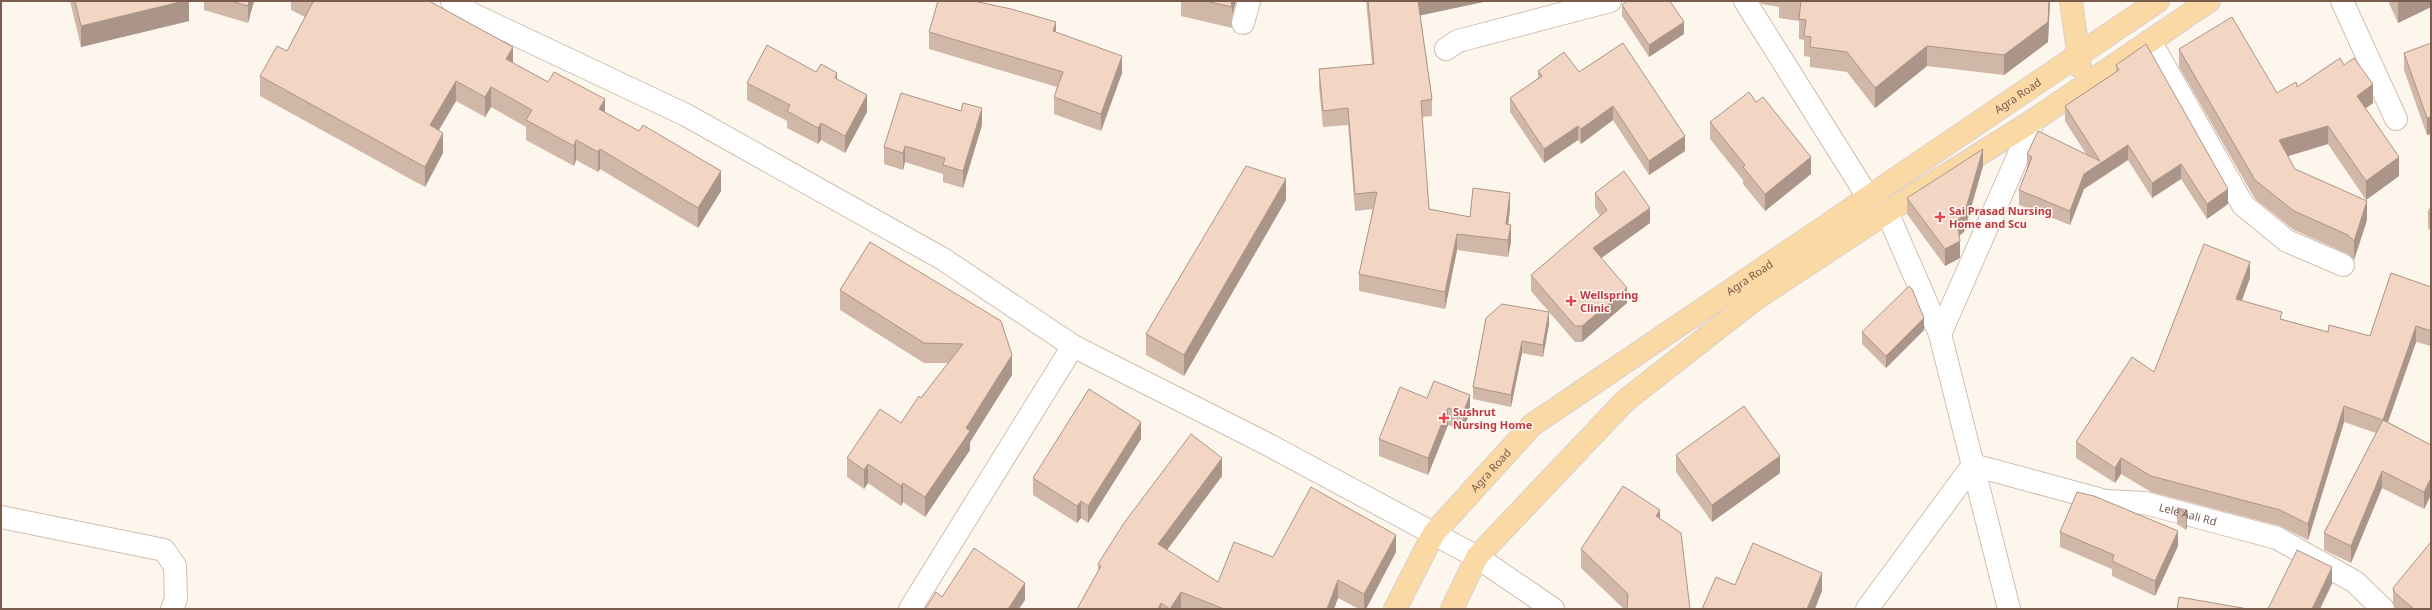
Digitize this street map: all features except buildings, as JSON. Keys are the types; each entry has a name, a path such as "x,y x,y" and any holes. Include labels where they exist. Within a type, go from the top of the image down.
{"main road":[{"path":"2071,1 2079,55 2081,87"},
{"name":"Agra Road","path":"1395,609 1434,534 1532,426 2158,1"},
{"name":"Agra Road","path":"1452,609 1477,557 1626,400 1754,300 1887,212 2034,120 2209,1"}],"street":[{"path":"452,1 472,14 686,115 943,259 1073,346 1269,445 1477,557 1553,609"},
{"path":"1242,23 1249,1"},
{"path":"1446,49 1458,41 1610,1"},
{"path":"1746,1 1868,197"},
{"path":"2342,1 2396,119"},
{"path":"2150,40 2243,205 2287,241 2343,265"},
{"path":"1940,334 2034,120"},
{"path":"1887,212 1940,334 2009,609"},
{"path":"910,609 1073,346"},
{"path":"1867,609 1973,465"},
{"name":"Lele Aali Rd","path":"1973,465 2106,501 2145,503 2277,538 2355,582 2384,609"},
{"path":"1,517 164,550 175,566 176,599 172,609"}],"place":[{"name":"Sai Prasad Nursing Home and Scu","path":"1940,217"},
{"name":"Wellspring Clinic","path":"1571,301"},
{"name":"Sushrut Nursing Home","path":"1444,418"}]}
